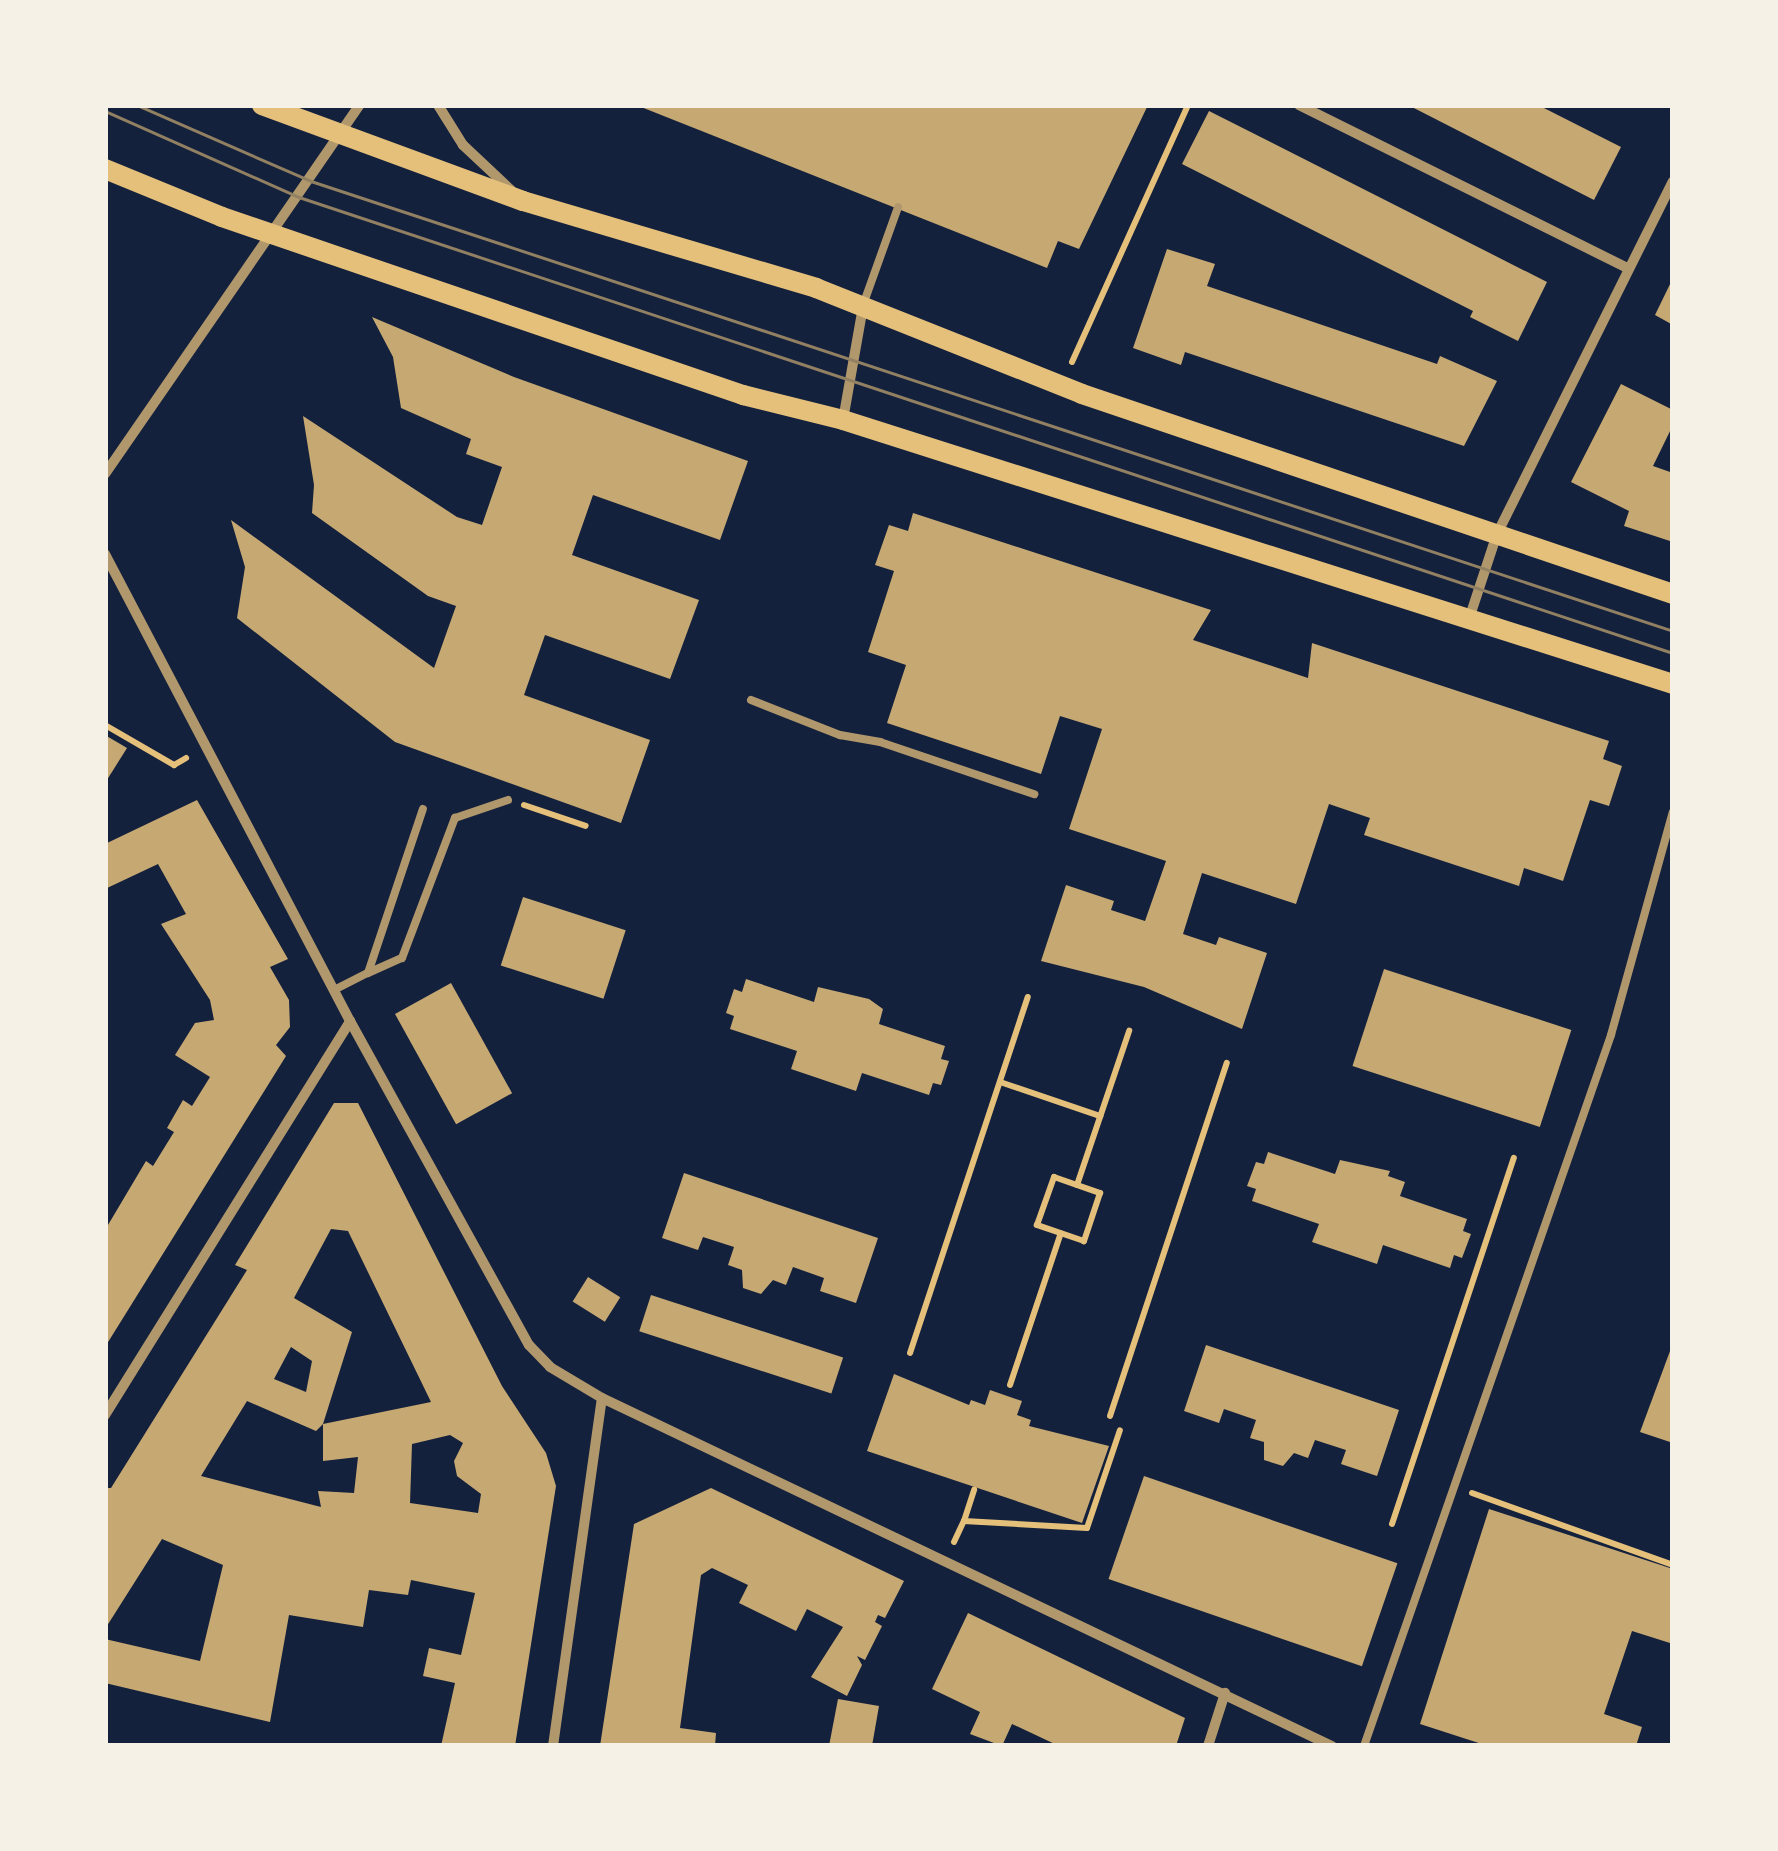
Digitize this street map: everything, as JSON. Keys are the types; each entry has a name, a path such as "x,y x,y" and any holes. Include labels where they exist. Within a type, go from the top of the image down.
{"main road":[{"path":"262,105 340,137 523,201 863,305 1062,386 1673,594"},
{"path":"105,169 272,234 743,395 842,420 1673,684"}],"street":[{"path":"105,474 360,105"},
{"path":"438,105 463,145 523,201"},
{"path":"1299,105 1628,268"},
{"path":"1468,619 1497,534 1673,181"},
{"path":"842,420 863,305"},
{"path":"105,554 350,1021 529,1344 550,1367 602,1398 1332,1746"},
{"path":"105,1416 350,1021"},
{"path":"553,1746 602,1398"},
{"path":"1208,1746 1225,1694"}],"lane":[{"path":"863,305 898,207"},
{"path":"751,700 840,735 880,742 1034,794"},
{"path":"334,990 402,958 455,818 508,800"},
{"path":"368,973 422,809"},
{"path":"1364,1746 1611,1034 1673,812"}],"path":[{"path":"1062,386 1188,105"},
{"path":"105,725 174,765 206,746"},
{"path":"508,800 586,826"},
{"path":"910,1354 1028,998"},
{"path":"1077,1185 1129,1030"},
{"path":"1110,1416 1227,1063"},
{"path":"1000,1082 1100,1116"},
{"path":"1392,1524 1514,1158"},
{"path":"1054,1177 1100,1193 1084,1241 1061,1234 1037,1225 1054,1177"},
{"path":"1010,1385 1061,1234"},
{"path":"964,1521 1087,1528 1120,1430"},
{"path":"1454,1486 1673,1565"},
{"path":"944,1561 974,1490"}],"building":[{"path":"636,105 1148,105 1079,249 1058,241 1047,268"},
{"path":"1408,105 1538,105 1621,147 1594,200"},
{"path":"1209,111 1547,282 1518,341 1470,317 1473,311 1182,164"},
{"path":"1167,249 1215,264 1207,286 1437,364 1440,356 1497,381 1464,446 1185,352 1181,365 1133,348"},
{"path":"1673,278 1673,325 1655,315"},
{"path":"372,317 514,377 748,461 720,540 593,495 572,555 699,600 670,679 545,635 524,695 650,740 621,823 395,742 237,618 245,567 231,520 434,668 456,606 428,596 312,513 314,485 303,416 457,517 482,525 502,467 466,454 471,439 401,408 393,357"},
{"path":"1621,384 1673,410 1673,425 1653,466 1673,473 1673,542 1624,526 1629,511 1571,482"},
{"path":"913,513 1211,610 1193,640 1308,678 1312,643 1609,741 1603,759 1622,766 1609,806 1590,800 1563,881 1524,868 1519,886 1364,835 1370,818 1329,804 1296,904 1202,873 1183,934 1216,945 1219,937 1267,953 1242,1029 1144,987 1041,961 1066,885 1114,901 1111,910 1145,921 1166,861 1069,829 1102,729 1060,716 1041,774 887,723 906,665 868,652 894,571 875,565 889,525 908,531"},
{"path":"105,735 127,748 105,783"},
{"path":"197,800 288,959 270,967 289,1000 290,1027 276,1045 286,1056 105,1347 105,1230 146,1161 153,1166 174,1132 167,1128 183,1100 192,1106 210,1077 175,1055 195,1023 214,1020 210,1000 161,924 186,914 158,864 105,889 105,844"},
{"path":"523,897 626,930 603,999 501,965"},
{"path":"1384,969 1571,1030 1540,1127 1352,1066"},
{"path":"746,979 814,1002 818,987 869,999 883,1009 879,1024 945,1046 941,1059 949,1061 941,1085 933,1083 929,1095 862,1073 856,1091 791,1069 797,1051 730,1029 734,1016 726,1013 734,989 742,992"},
{"path":"451,983 512,1093 456,1124 395,1014"},
{"path":"334,1103 358,1103 502,1386 546,1453 556,1486 515,1746 441,1746 455,1683 423,1676 429,1648 461,1655 475,1593 411,1580 408,1595 369,1590 363,1627 289,1615 270,1722 105,1683 105,1639 200,1661 223,1565 162,1539 105,1629 105,1488 111,1488 247,1270 235,1265","holes":["331,1229 348,1231 431,1402 323,1424 352,1332 294,1298","291,1347 312,1361 306,1392 274,1379","247,1401 316,1431 323,1424 323,1461 358,1457 354,1493 318,1491 321,1507 201,1476","450,1435 463,1443 454,1461 457,1476 481,1494 478,1513 410,1503 412,1444"]},
{"path":"1268,1152 1335,1174 1340,1160 1390,1171 1388,1176 1405,1182 1400,1196 1467,1219 1463,1231 1471,1234 1462,1258 1454,1255 1450,1268 1383,1245 1377,1264 1312,1242 1319,1224 1252,1201 1256,1189 1247,1186 1256,1162 1264,1164"},
{"path":"684,1173 878,1238 856,1303 820,1291 824,1278 793,1267 786,1285 773,1280 761,1294 743,1288 742,1270 728,1265 734,1247 703,1237 698,1250 662,1238"},
{"path":"588,1277 620,1297 605,1322 573,1302"},
{"path":"651,1295 843,1357 831,1394 639,1331"},
{"path":"1673,1343 1673,1443 1640,1432"},
{"path":"1206,1345 1399,1410 1377,1476 1341,1464 1346,1450 1315,1440 1308,1458 1294,1453 1283,1466 1264,1460 1264,1442 1250,1438 1256,1420 1224,1409 1219,1423 1184,1411"},
{"path":"894,1374 969,1405 971,1400 985,1405 990,1390 1022,1401 1017,1415 1031,1420 1029,1426 1109,1446 1082,1523 867,1451"},
{"path":"1144,1476 1397,1563 1362,1666 1109,1579"},
{"path":"711,1488 904,1581 885,1618 878,1615 875,1622 882,1626 865,1660 857,1656 862,1665 847,1696 811,1677 843,1627 807,1609 796,1631 739,1603 748,1585 712,1568 701,1575 680,1728 716,1733 715,1746 600,1746 634,1524"},
{"path":"1489,1509 1673,1569 1670,1643 1632,1631 1604,1714 1642,1727 1636,1746 1488,1746 1420,1724"},
{"path":"968,1613 1185,1718 1176,1746 1059,1746 1012,1724 1002,1746 970,1734 980,1712 932,1689"},
{"path":"838,1699 879,1706 872,1746 829,1746"}],"tram line":[{"path":"137,105 311,181 1673,631"},
{"path":"105,111 299,197 1673,653"}]}
